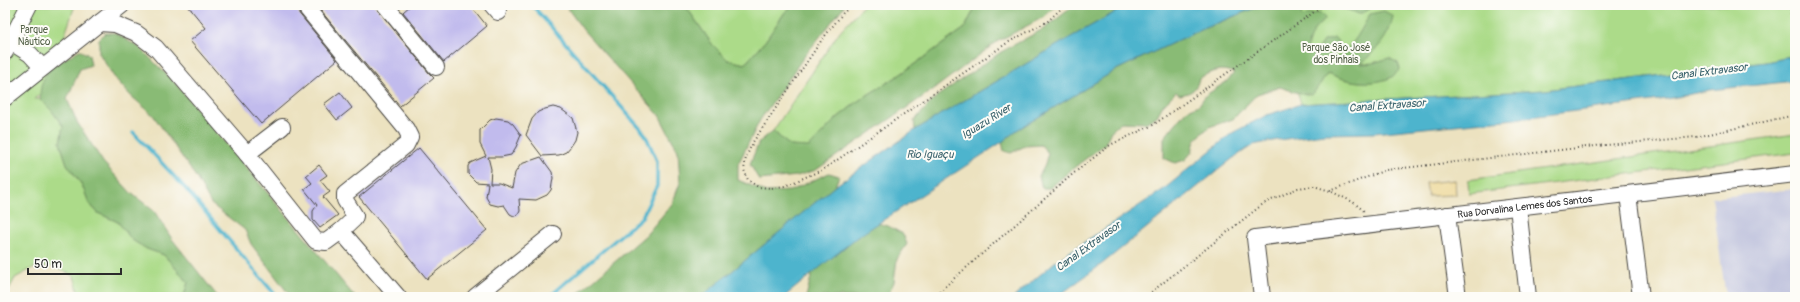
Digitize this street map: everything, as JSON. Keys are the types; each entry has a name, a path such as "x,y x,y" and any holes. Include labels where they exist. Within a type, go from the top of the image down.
{"street":[{"path":"29,5 8,47 30,54 42,68"},
{"path":"5,98 122,5"},
{"path":"99,23 115,24 136,33 156,48 247,154 316,241 326,242 341,231 356,216 345,200 345,194 406,145 410,137 406,129 304,5"},
{"path":"385,5 436,67"},
{"path":"247,154 282,127"},
{"name":"Rua Dorvalina Lemes dos Santos","path":"1262,297 1255,238 1795,174"},
{"path":"1628,194 1641,297"},
{"path":"1518,207 1528,297"},
{"path":"1447,215 1458,297"},
{"path":"341,231 398,297"},
{"path":"475,297 553,234"}],"path":[{"path":"852,5 843,13 821,41 753,142 746,157 744,170 748,180 758,186 771,188 785,186 824,169 1007,43 1048,21 1065,5"},
{"path":"933,297 1074,173 1110,145 1153,125 1324,5"},
{"path":"1790,5 1795,57"},
{"path":"1330,191 1386,170 1587,147 1696,137 1795,116"}],"shaded area":[{"path":"1795,189 1795,297 1726,297 1712,198"}],"green space":[{"name":"Parque Náutico","path":"5,5 75,5 47,88 34,99 40,99 52,111 63,126 60,143 67,164 82,185 89,203 98,213 118,222 132,240 147,249 164,255 188,282 184,296 80,297 74,276 54,266 33,268 15,278 5,297"},
{"path":"565,5 685,5 712,44 728,60 745,64 766,40 785,12 794,5 845,5 803,58 760,120 738,164 738,180 766,192 790,191 829,173 839,176 835,186 701,297 574,297 646,235 672,204 680,183 678,151 659,115 584,31"},
{"path":"685,5 794,5 785,12 766,40 745,64 728,60 712,44"},
{"path":"864,5 976,5 965,28 898,76 861,99 837,118 809,148 790,146 773,131 840,31"},
{"path":"976,5 1057,5 1044,17 998,41 934,89 816,170 797,176 759,180 750,164 759,142 773,131 790,146 809,147 837,118 861,99 898,76 965,28"},
{"path":"1075,5 1128,5 1071,37 915,130 914,121 936,97 1001,52 1045,28"},
{"path":"1262,5 1306,5 1302,9 1301,16 1317,13 1324,15 1325,20 1313,33 1307,50 1314,55 1323,41 1335,38 1339,43 1331,60 1344,53 1359,34 1370,14 1384,11 1393,16 1386,37 1361,64 1373,63 1389,58 1398,63 1400,69 1390,78 1375,82 1351,81 1328,73 1312,95 1295,92 1280,87 1257,94 1233,119 1209,127 1195,140 1192,152 1185,160 1175,163 1164,158 1164,138 1186,111 1199,105 1206,95 1226,82 1234,73 1220,70 1208,73 1199,78 1195,88 1188,93 1180,95 1176,92 1163,105 1157,116 1145,123 1122,122 1111,131 1105,144 1050,188 1042,188 1039,176 1044,167 1048,153 1041,145 1025,146 1011,153 1004,151 1002,142 1017,130 1116,70 1200,30"},
{"name":"Parque São José dos Pinhais","path":"1270,5 1795,5 1795,56 1766,62 1545,90 1301,104"},
{"path":"1340,5 1373,5 1370,9 1359,14 1343,8"},
{"path":"105,33 115,33 140,48 176,84 355,297 291,297 251,244 245,230 211,204 196,177 153,115 130,95 114,77 99,53 99,39"},
{"path":"79,50 89,55 91,65 80,69 67,99 77,122 103,162 131,193 154,211 172,239 218,297 182,297 184,296 188,282 164,255 147,249 132,240 118,222 98,213 89,203 82,185 67,164 60,143 63,126 52,111 40,99 41,89 43,80 51,68"},
{"path":"1795,134 1795,153 1469,194 1468,180"},
{"path":"877,223 888,226 903,234 907,244 897,259 894,282 888,295 882,297 806,297 812,273"}],"sand":[{"path":"1455,180 1456,195 1428,196 1426,183"}],"water":[{"name":"Rio Iguaçu","path":"1128,5 1262,5 1200,30 1116,70 1017,130 1002,142 856,238 784,297 701,297 835,186 915,130 1071,37"},
{"name":"Canal Extravasor","path":"1795,56 1795,81 1710,90 1667,99 1515,119 1374,133 1324,134 1253,145 1232,159 1102,264 1057,297 1014,297 1056,261 1164,189 1232,133 1267,115 1301,104 1545,90 1766,62"}],"building":[{"path":"187,5 295,5 297,11 337,60 261,124 190,41 206,28"},
{"path":"316,5 374,5 434,78 400,106"},
{"path":"411,5 470,5 487,26 444,62 403,12"},
{"path":"340,92 352,108 337,120 324,104"},
{"path":"553,107 561,109 573,118 577,132 575,140 566,152 559,155 542,156 526,135 532,119 538,112"},
{"path":"496,118 508,120 521,135 511,155 488,157 491,169 490,183 499,183 512,188 515,173 521,164 541,157 552,172 553,178 551,190 547,195 536,200 519,199 520,211 518,215 514,216 510,214 504,205 498,206 490,204 486,197 488,183 476,182 468,174 468,166 470,163 486,156 480,144 480,130 490,120"},
{"path":"419,148 487,230 427,279 359,197"},
{"path":"319,165 327,175 320,180 330,192 323,197 338,215 320,228 313,220 313,211 317,205 304,189 312,183 306,176"}],"waterway":[{"path":"532,5 645,134 657,161 657,186 642,217 549,297"},
{"path":"133,132 185,188 277,297"}],"water label":[{"name":"Iguazu River","path":"986,121"}]}
